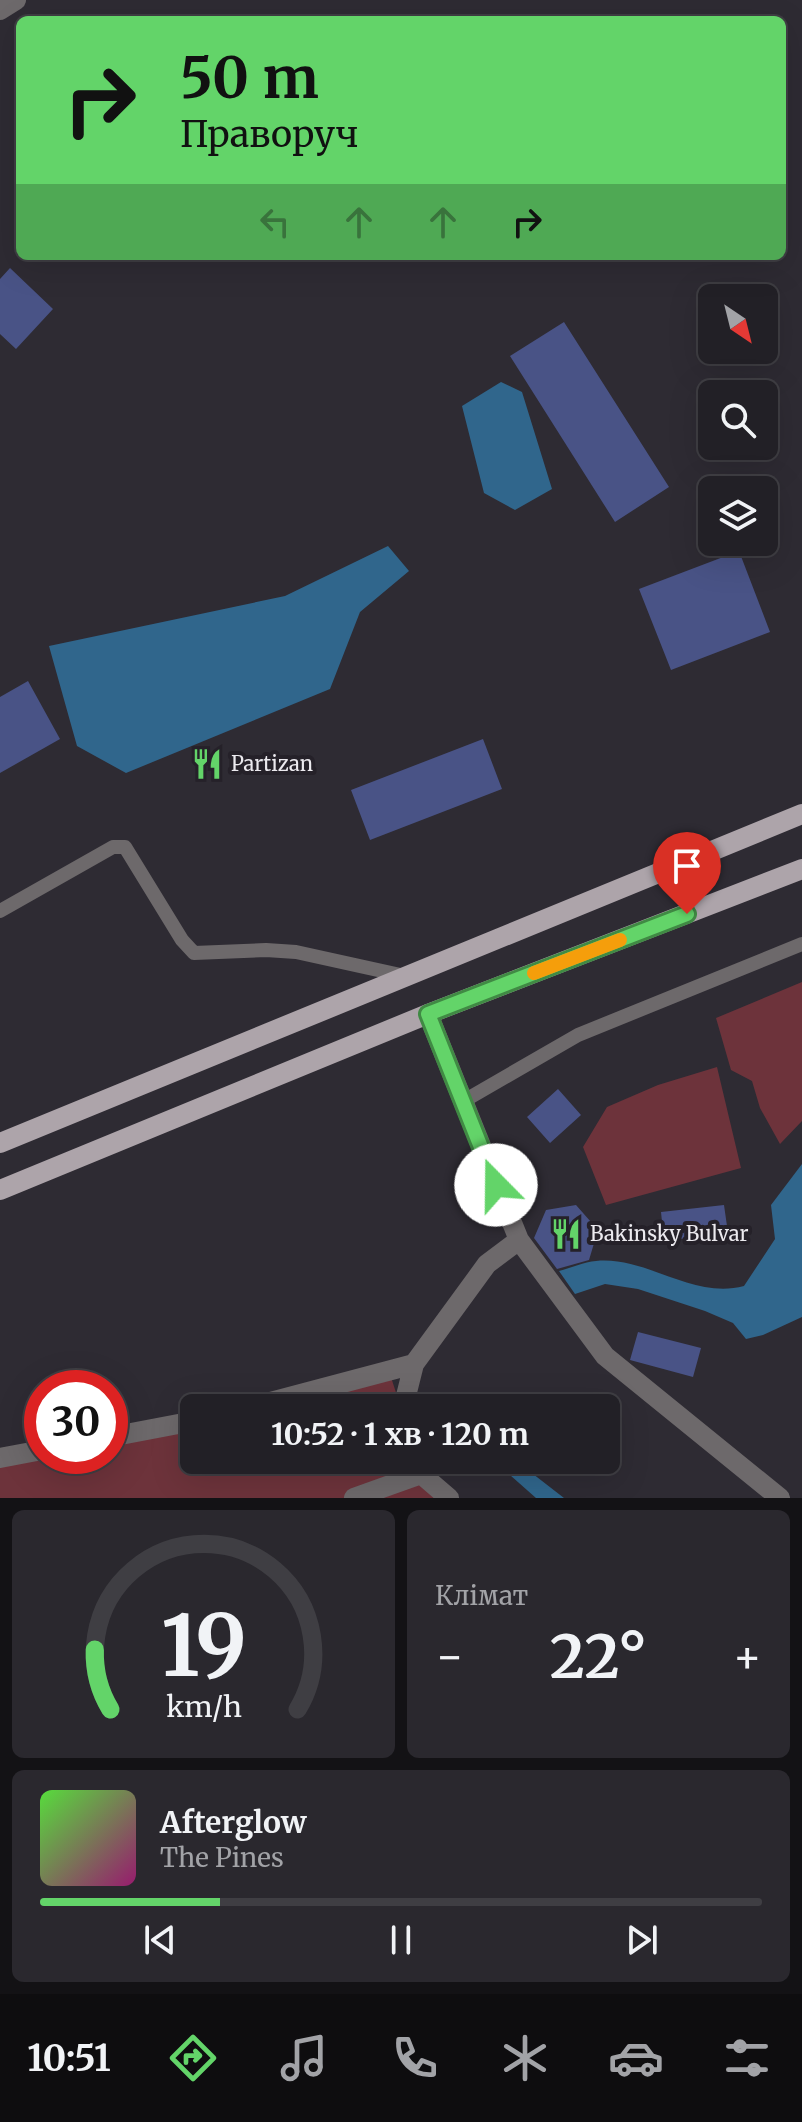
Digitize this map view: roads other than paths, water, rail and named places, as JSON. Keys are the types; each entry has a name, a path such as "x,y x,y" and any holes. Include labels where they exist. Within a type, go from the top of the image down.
{"main road":[{"path":"0,1143 802,814"},
{"path":"0,1190 428,1014 802,869"}],"street":[{"path":"0,10 16,0"},
{"path":"428,1014 519,1240 605,1356 780,1498"},
{"path":"406,1394 414,1364 487,1264 519,1240"},
{"path":"301,1394 414,1364"},
{"path":"128,1434 180,1424"},
{"path":"0,1458 24,1453"},
{"path":"354,1498 404,1474"},
{"path":"426,1474 449,1498"}],"lane":[{"path":"0,911 113,847 125,847 182,940 194,953 296,952 406,976"},
{"path":"462,1102 578,1035 802,944"}],"water":[{"path":"501,382 522,392 552,489 515,510 484,493 462,406"},
{"path":"388,546 409,571 360,612 330,689 126,773 77,746 49,646 285,596"},
{"path":"802,1164 802,1317 763,1335 746,1339 733,1323 638,1289 605,1284 575,1294 559,1271 591,1262 615,1261 707,1287 725,1289 744,1286 775,1239 771,1205"},
{"path":"509,1474 533,1474 564,1498 536,1498"}],"place":[{"name":"Partizan","path":"207,764"},
{"name":"Bakinsky Bulvar","path":"566,1234"}]}
